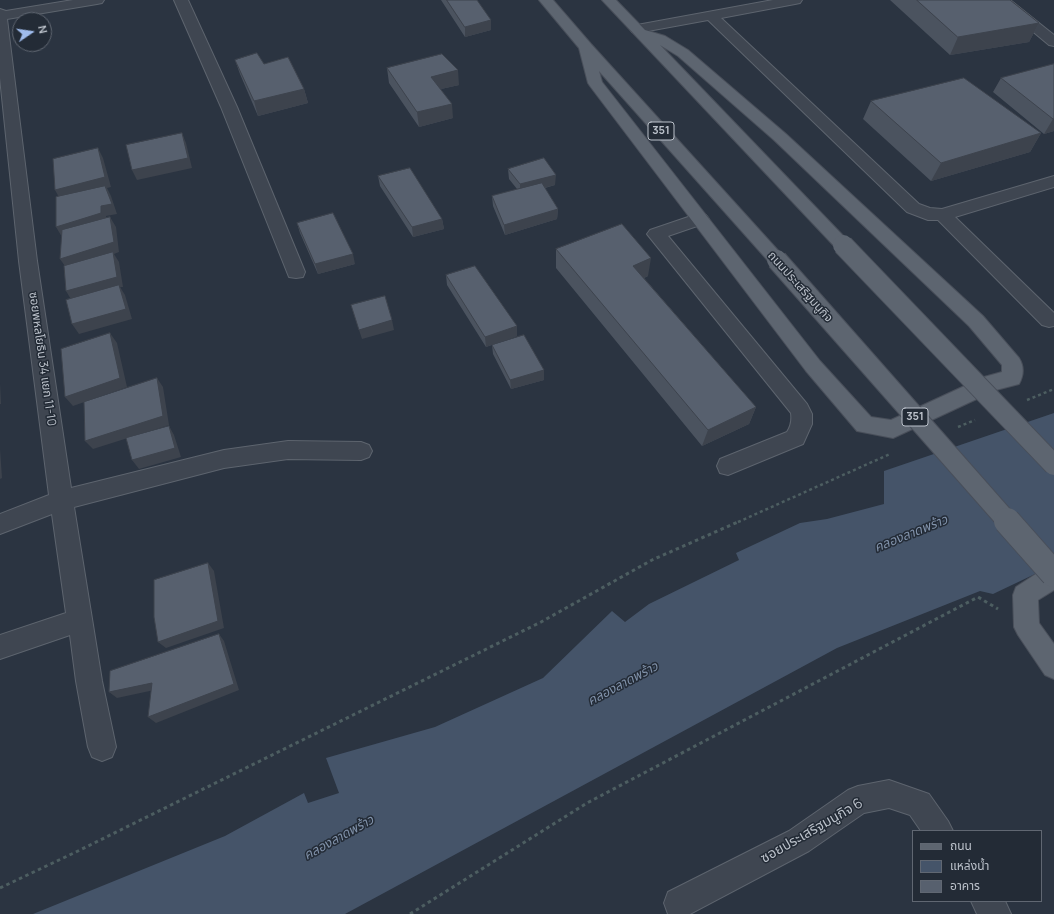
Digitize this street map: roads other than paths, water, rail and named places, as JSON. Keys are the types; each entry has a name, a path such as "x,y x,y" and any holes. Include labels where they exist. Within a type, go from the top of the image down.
{"main road":[{"name":"ถนนประเสริฐมนูกิจ","path":"546,0 1054,575"},
{"path":"609,0 1054,465"},
{"path":"586,47 595,82 813,366 865,425 893,429 991,382 1012,378 1012,363 976,321 780,137 683,53 660,39 639,31"},
{"path":"1054,575 1025,595 1027,627 1054,666"}],"street":[{"path":"0,14 97,0"},
{"path":"181,0 229,107 296,272"},
{"path":"639,31 710,15 794,0"},
{"path":"1002,0 1054,42"},
{"name":"ซอยพหลโยธิน 34 แยก 11-10","path":"0,14 28,261 61,500 89,681 102,747"},
{"path":"710,15 913,208 928,214 943,216 1054,181"},
{"path":"943,216 1049,320"},
{"path":"700,219 656,234 800,410 802,421 801,428 795,438 728,466"},
{"path":"0,524 61,500 224,459 288,450 361,451"},
{"path":"0,647 80,620"},
{"name":"ซอยประเสริฐมนูกิจ 6","path":"678,903 799,841 858,800 889,794 919,804 937,830"},
{"path":"987,902 996,914"}],"water":[{"name":"คลองลาดพร้าว","path":"1054,413 1054,565 993,594 980,591 837,648 345,914 33,914 225,836 304,793 308,803 339,793 326,758 435,727 543,678 612,611 625,622 649,604 739,560 736,553 800,523 827,519 884,504 884,471"}]}
